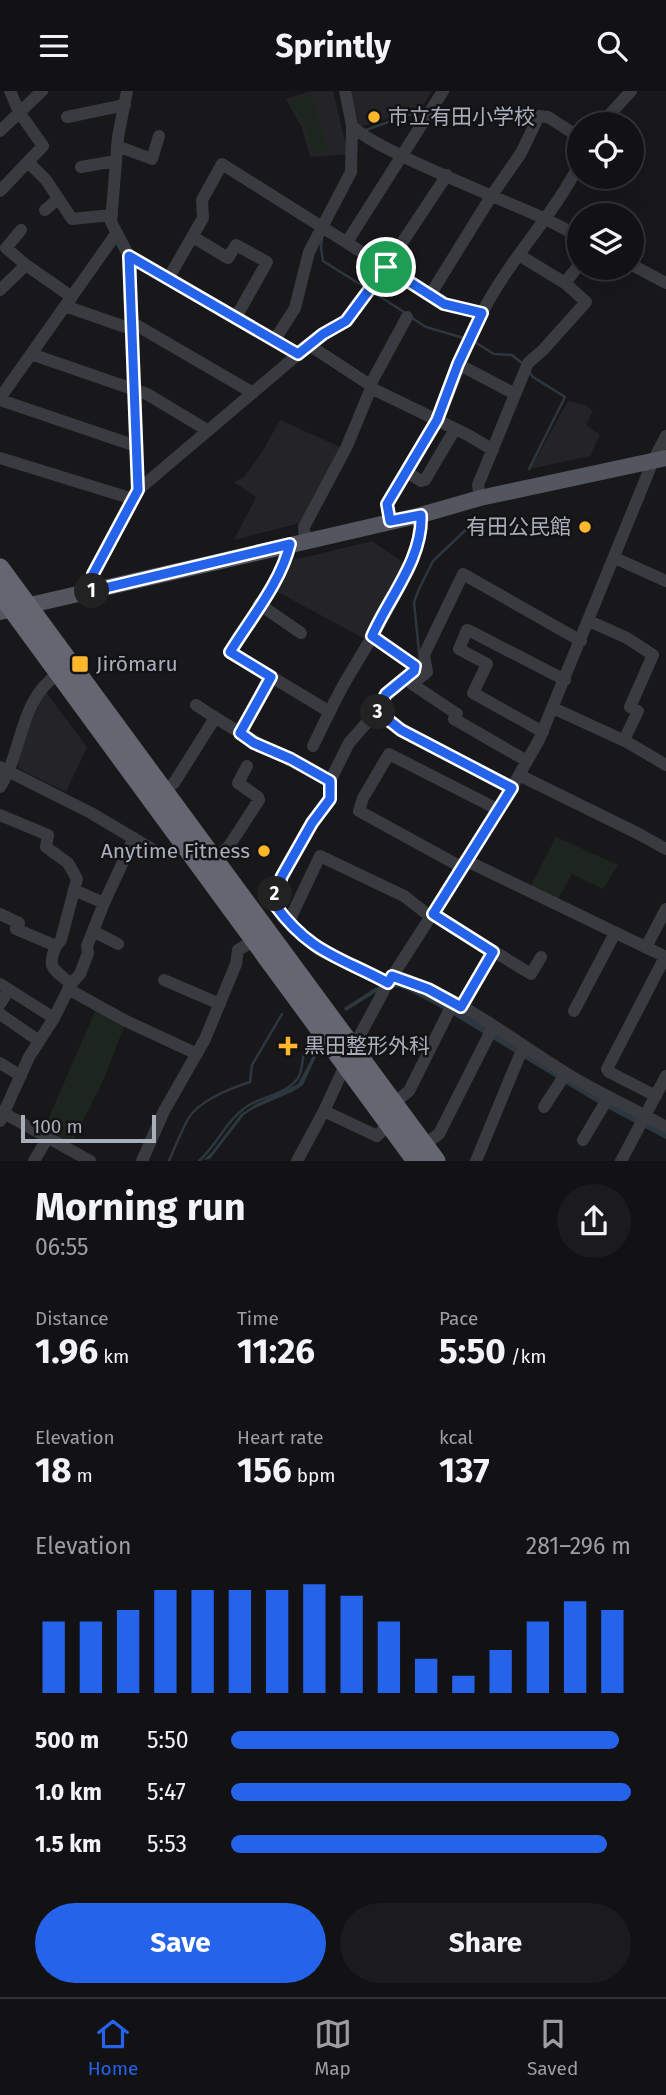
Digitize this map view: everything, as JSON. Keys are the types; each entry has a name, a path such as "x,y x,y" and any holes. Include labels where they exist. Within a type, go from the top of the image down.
{"highway":[{"path":"0,568 426,1155"},
{"path":"0,593 426,1155"}],"main road":[{"path":"0,612 421,515 480,498 659,460"}],"street":[{"path":"0,191 43,146 19,112 10,91"},
{"path":"0,131 42,91"},
{"path":"127,91 115,161 111,222 129,256 298,354"},
{"path":"274,341 295,308 309,252 325,228 351,172 357,130 345,91"},
{"path":"347,242 402,155 410,147 443,91"},
{"path":"612,112 631,91"},
{"path":"67,117 125,105"},
{"path":"430,295 521,153 539,116 548,117 567,129"},
{"path":"357,130 402,155 567,230"},
{"path":"117,146 152,159 159,136"},
{"path":"81,167 115,161"},
{"path":"28,162 46,180 72,219 112,215"},
{"path":"168,279 203,218 202,200 222,164 444,304 482,313"},
{"path":"88,592 93,574 136,494 298,354 346,321 386,267 447,175"},
{"path":"390,521 387,504 437,420 458,364 482,313 567,188"},
{"path":"45,210 58,199"},
{"path":"21,230 6,248 69,301 131,325 253,393"},
{"path":"116,234 0,399 136,446"},
{"path":"193,237 228,258 236,244 267,262 235,319"},
{"path":"480,498 478,485 526,368 586,302 565,283 519,255"},
{"path":"129,256 136,494"},
{"path":"0,291 26,265"},
{"path":"644,271 666,283"},
{"path":"330,712 230,652 298,542 347,446 371,387 407,317"},
{"path":"309,345 371,387 493,450"},
{"path":"31,354 147,394 207,431"},
{"path":"458,364 515,394"},
{"path":"407,472 421,481 425,480 455,429"},
{"path":"297,1160 390,980 499,810 543,732 659,460 666,436"},
{"path":"0,458 136,494"},
{"path":"313,746 401,586 421,531 421,515"},
{"path":"615,558 666,581"},
{"path":"527,761 454,719 457,713 412,684 427,671 424,655 463,574 581,641"},
{"path":"259,604 301,633"},
{"path":"589,621 627,638 653,655 630,707 638,711 624,740"},
{"path":"543,732 473,693 487,664 459,649 467,630 565,680"},
{"path":"372,636 415,666 414,671 386,694 381,714 349,743 330,781 330,799 312,823 282,876 275,905 319,950 390,980 428,989 453,1008 494,1027 608,1098 666,1126"},
{"path":"0,787 18,737 43,685 58,674"},
{"path":"240,733 271,677"},
{"path":"195,705 254,743 291,759 330,781"},
{"path":"553,708 624,740 666,763"},
{"path":"381,714 401,730 512,788"},
{"path":"165,790 174,783 215,718"},
{"path":"499,810 389,754 363,798 359,811 465,865 666,957 607,1069 656,1096"},
{"path":"215,858 229,846 259,800 238,783 247,767"},
{"path":"5,769 91,813 160,854 171,853 183,844"},
{"path":"519,775 666,849"},
{"path":"0,815 48,835 46,847 68,863 77,879 61,940 50,961 51,967 70,986 124,1020 197,1054"},
{"path":"83,1159 48,1137 2,1115 29,1057 54,1018 70,986 80,974 104,903 134,838"},
{"path":"289,921 320,856 404,896 531,974 541,957"},
{"path":"74,890 104,903"},
{"path":"646,947 666,909"},
{"path":"259,917 279,911"},
{"path":"0,914 19,923 16,929 56,946"},
{"path":"93,931 118,944"},
{"path":"574,1011 615,933"},
{"path":"142,1160 164,1111 197,1054 220,1004 236,964 238,950 253,941"},
{"path":"395,1102 410,1091 453,1008 493,952"},
{"path":"164,980 220,1004"},
{"path":"0,1004 4,987 54,1018"},
{"path":"0,1014 39,1041"},
{"path":"426,1155 494,1027"},
{"path":"476,1160 525,1048"},
{"path":"0,1063 21,1076"},
{"path":"544,1107 566,1073"},
{"path":"621,1160 666,1076"},
{"path":"583,1140 608,1098"},
{"path":"324,1111 377,1136 388,1125"},
{"path":"34,1160 48,1137"}],"shaded area":[{"path":"312,91 333,91 348,154 310,157 302,128 286,99"},
{"name":"市立有田小学校","path":"350,91 432,91 421,108 360,127"},
{"path":"311,94 329,151 314,153 305,126 289,101"},
{"path":"568,401 585,405 593,411 586,425 600,435 590,456 530,469"},
{"path":"280,420 340,447 300,523 234,540 256,497 234,482 244,477"},
{"path":"372,541 406,564 365,639 274,590 290,561"},
{"path":"45,691 87,747 66,792 20,769 18,765 23,739"},
{"path":"556,837 618,865 603,889 572,874 558,899 531,886"},
{"path":"394,981 427,993 457,1010 666,1133 666,1139 599,1104 409,991 398,987 378,991 346,1011 344,1008 375,988"},
{"path":"97,1007 126,1022 102,1083 71,1145 43,1131"},
{"path":"314,1054 316,1057 303,1085 244,1115 210,1159 203,1160 241,1114 298,1084"}],"waterway":[{"path":"363,131 425,109"},
{"path":"322,238 323,261 366,288"},
{"path":"371,291 404,312"},
{"path":"412,318 426,327 467,339"},
{"path":"473,341 494,354 512,355 523,364"},
{"path":"529,372 565,397 529,469"},
{"path":"419,652 414,602 419,589 433,561 473,523"},
{"path":"383,713 390,700"},
{"path":"169,1161 185,1124 199,1106 250,1082 252,1065 282,1014"},
{"path":"199,1161 246,1107 293,1084 300,1074 306,1047"}],"place":[{"name":"市立有田小学校","path":"374,117"},
{"name":"有田公民館","path":"585,527"},
{"name":"Jirōmaru","path":"80,664"},
{"name":"Anytime Fitness","path":"264,851"},
{"name":"黒田整形外科","path":"288,1046"}],"route":[{"path":"129,256 298,354 323,334 346,321 386,267 444,304 482,313 458,364 437,420 387,504 390,521 421,515 421,531 401,586 372,636 415,666 414,671 386,694 377,711 401,730 512,788 433,914 493,952 461,1007 398,977 392,976 388,983 319,950 275,905 282,876 312,823 330,799 330,781 291,759 254,743 240,733 271,677 230,652 272,588 286,561 290,544 88,592 93,574 138,490 129,256"}]}
